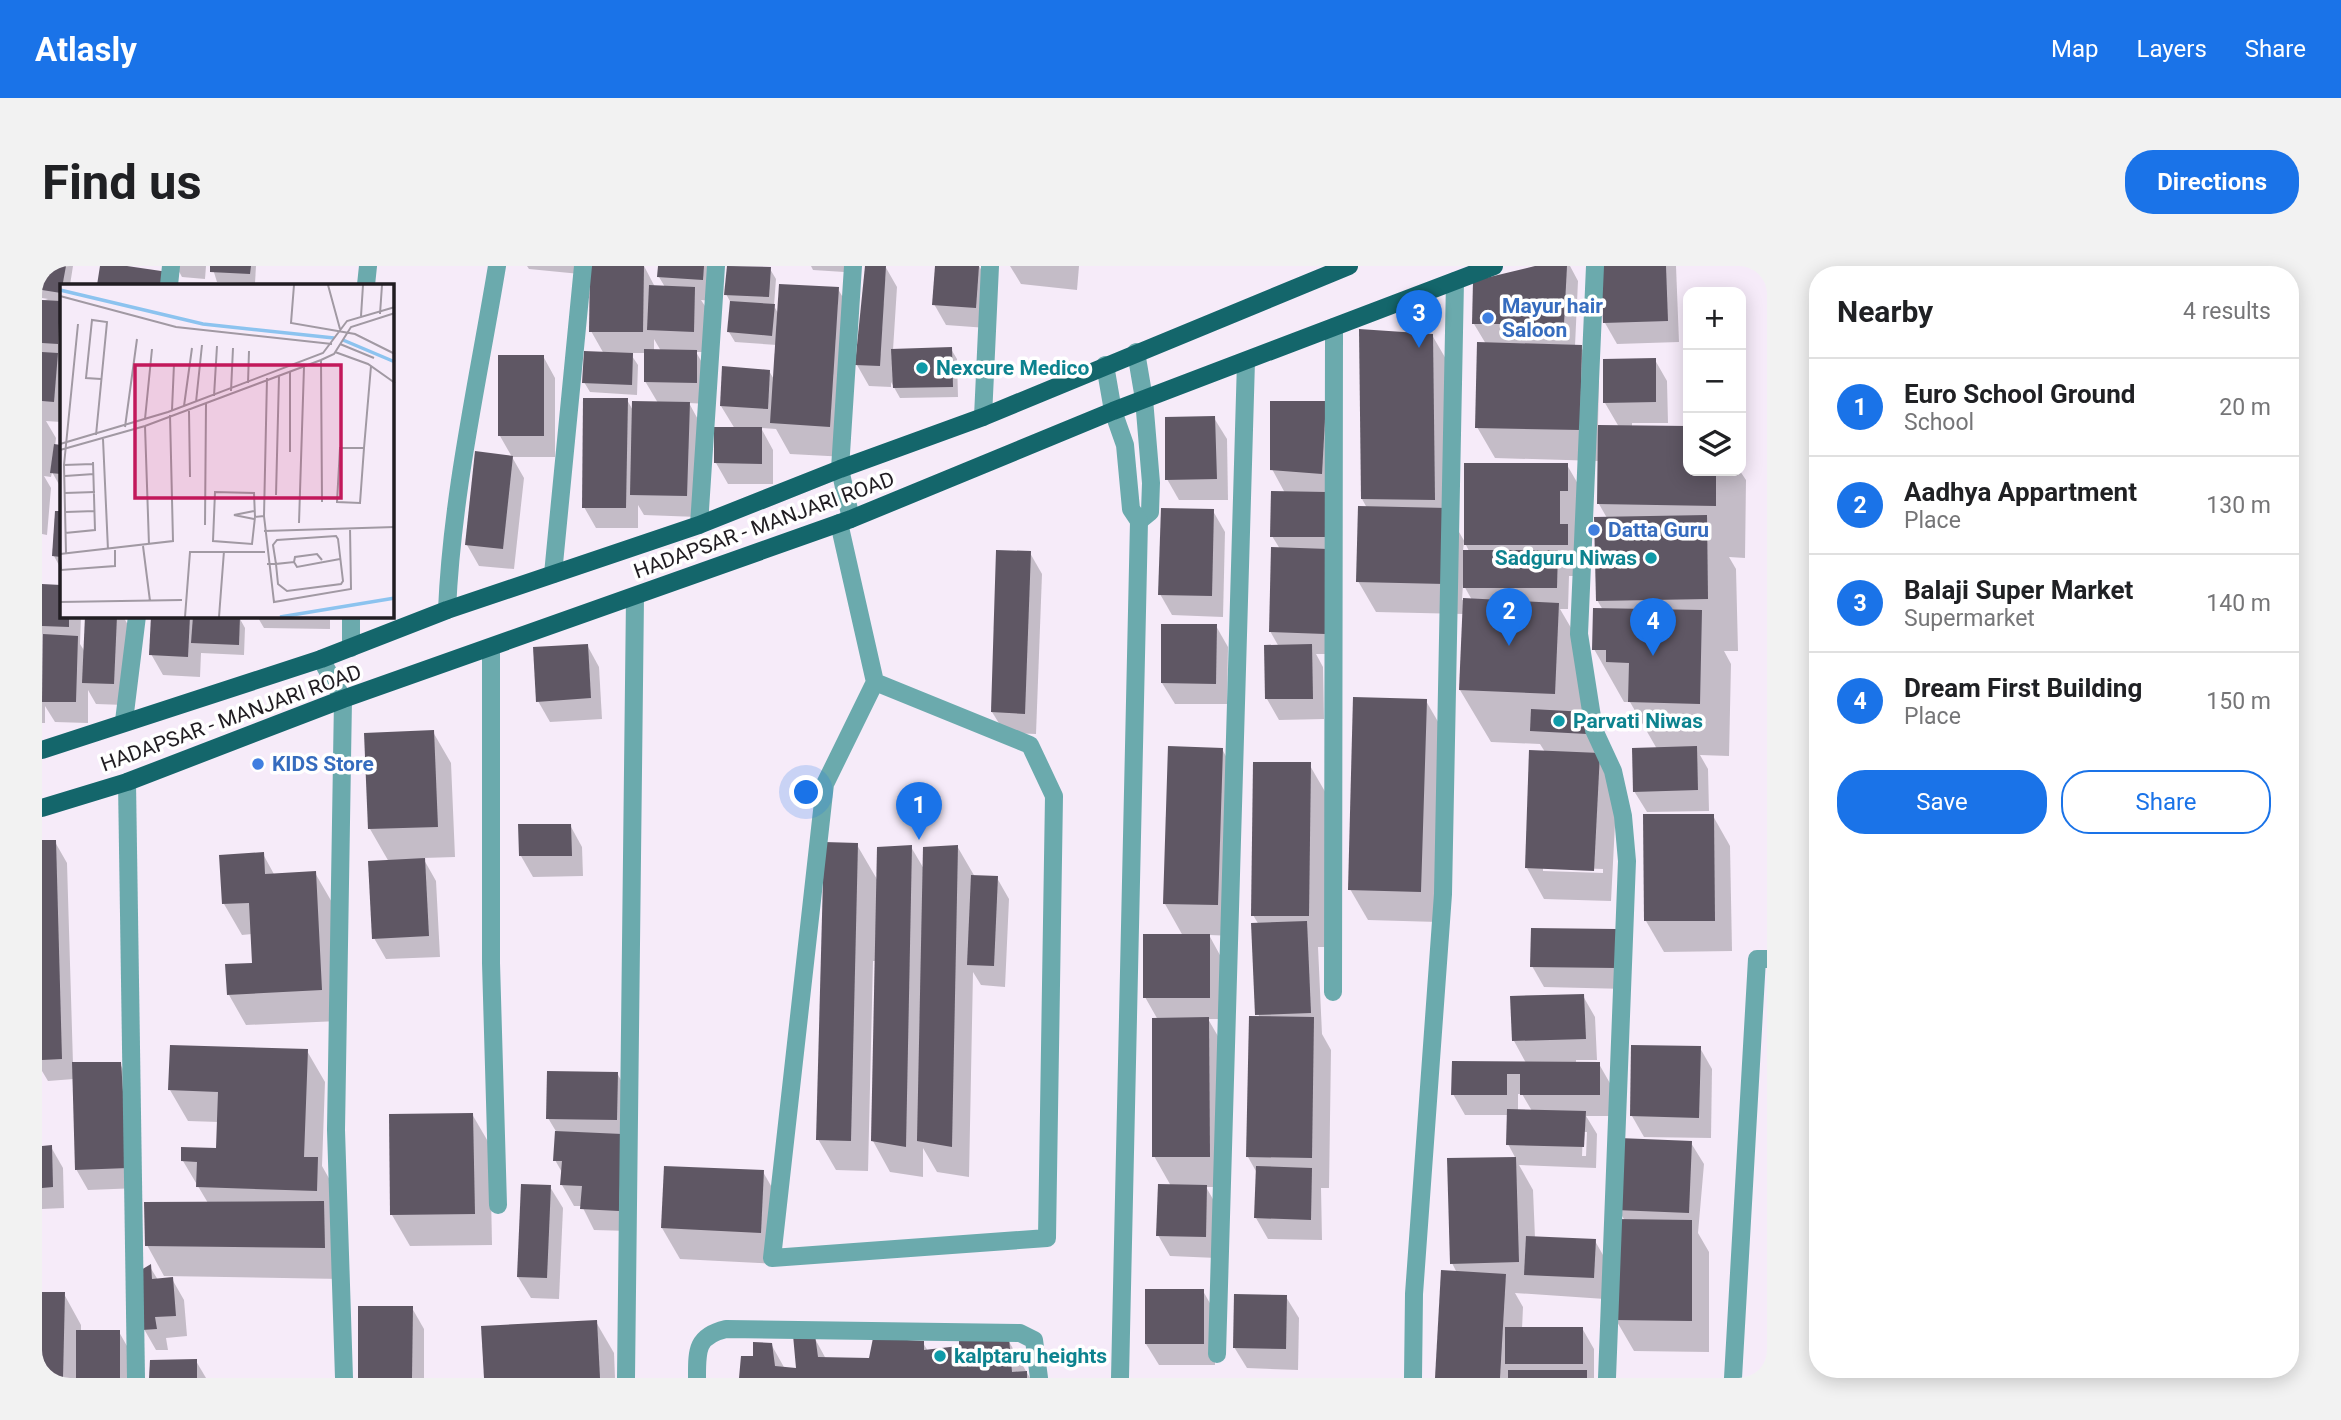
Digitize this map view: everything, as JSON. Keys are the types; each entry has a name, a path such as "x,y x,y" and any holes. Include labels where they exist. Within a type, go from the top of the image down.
{"main road":[{"name":"HADAPSAR - MANJARI ROAD","path":"42,750 124,721 321,659 447,610 699,525 839,468 983,417 1349,266"},
{"name":"HADAPSAR - MANJARI ROAD","path":"42,808 127,782 343,699 491,649 845,521 1113,411 1494,266"}],"street":[{"path":"169,284 171,266"},
{"path":"366,284 368,266"},
{"path":"447,610 450,542 458,482 472,423 497,266"},
{"path":"553,574 583,266"},
{"path":"699,525 716,266"},
{"path":"853,266 839,468 845,521 875,682 825,784 772,1258 1047,1238 1054,796 1030,745 875,682"},
{"path":"983,417 990,266"},
{"path":"1595,266 1579,634 1594,730 1613,771 1623,816 1628,861 1606,1378"},
{"path":"1413,1378 1414,1294 1443,894 1455,281"},
{"path":"1333,992 1334,327"},
{"path":"1136,352 1144,399 1151,492 1150,512 1139,521"},
{"path":"1217,1354 1246,361"},
{"path":"1105,365 1113,411 1125,445 1131,509 1139,521 1120,1378"},
{"path":"626,1378 635,597"},
{"path":"124,721 137,618"},
{"path":"351,618 351,648"},
{"path":"491,649 491,963 498,1205"},
{"path":"321,659 343,699 336,1130 344,1378"},
{"path":"127,782 136,1378"},
{"path":"1732,1378 1757,959 1767,959"},
{"path":"697,1378 697,1356 702,1340 710,1332 726,1329 1020,1334 1034,1340 1039,1378"}],"building":[{"path":"42,266 66,266 60,293 42,290"},
{"path":"100,266 127,266 168,272 166,284 97,284"},
{"path":"210,266 251,266 250,274 210,272"},
{"path":"590,266 644,266 643,332 589,332"},
{"path":"658,266 704,266 703,280 657,277"},
{"path":"727,266 771,267 769,297 724,295"},
{"path":"865,266 886,266 880,366 855,365"},
{"path":"935,266 979,266 976,308 932,305"},
{"path":"1535,266 1567,266 1564,324 1472,324 1473,281"},
{"path":"1601,266 1666,266 1668,321 1603,323"},
{"path":"779,284 839,287 830,427 770,423"},
{"path":"649,285 695,287 694,332 647,330"},
{"path":"42,300 60,301 58,344 42,343"},
{"path":"730,301 775,304 772,336 727,332"},
{"path":"1359,329 1433,334 1435,500 1361,499"},
{"path":"1477,342 1582,345 1580,430 1475,428"},
{"name":"Nexcure Medico","path":"952,347 953,387 893,388 891,349"},
{"path":"644,349 697,350 697,383 644,382"},
{"path":"584,351 633,353 632,385 582,383"},
{"path":"42,352 58,353 54,402 42,401"},
{"path":"498,355 544,355 544,436 498,436"},
{"path":"1656,358 1656,402 1603,403 1603,359"},
{"path":"722,366 770,370 768,409 720,406"},
{"path":"583,398 628,398 626,508 582,508"},
{"path":"632,401 690,402 687,496 630,495"},
{"path":"1270,401 1326,401 1322,474 1270,470"},
{"path":"1215,416 1217,479 1165,480 1165,417"},
{"path":"1598,425 1683,426 1683,476 1716,476 1716,506 1597,504"},
{"path":"714,427 762,427 762,464 714,463"},
{"path":"54,444 60,445 60,474 50,473"},
{"path":"475,451 513,456 503,549 465,545"},
{"path":"1464,463 1568,463 1568,491 1560,491 1560,524 1568,524 1568,545 1464,545"},
{"path":"1271,491 1326,492 1325,537 1270,537"},
{"path":"1358,506 1447,508 1445,584 1356,582"},
{"path":"1161,508 1214,509 1212,596 1158,595"},
{"path":"55,511 60,511 60,557 52,556"},
{"name":"Sadguru Niwas","path":"1707,515 1708,599 1596,601 1594,517"},
{"path":"1271,547 1328,549 1325,634 1269,632"},
{"path":"996,550 1031,551 1025,714 991,712"},
{"path":"1463,550 1558,550 1557,588 1463,588"},
{"path":"42,584 60,585 60,618 69,618 69,627 42,626"},
{"path":"1463,598 1559,603 1555,694 1459,690"},
{"path":"1593,608 1702,610 1700,704 1628,702 1629,663 1606,662 1606,650 1592,650"},
{"path":"85,618 117,618 114,684 82,683"},
{"path":"151,618 190,618 188,657 149,655"},
{"path":"193,618 240,618 239,645 191,643"},
{"path":"1161,624 1217,624 1216,684 1161,683"},
{"path":"43,634 78,636 76,702 42,702"},
{"path":"588,644 591,698 536,702 533,647"},
{"path":"1312,644 1313,699 1265,699 1264,645"},
{"path":"1353,697 1427,699 1421,892 1348,890"},
{"name":"Parvati Niwas","path":"1531,709 1587,712 1587,734 1530,731"},
{"path":"434,730 438,827 368,829 364,733"},
{"path":"1168,746 1223,748 1218,905 1163,904"},
{"path":"1697,746 1698,790 1633,792 1632,748"},
{"path":"1529,750 1600,753 1594,871 1525,868"},
{"path":"1253,762 1311,762 1309,916 1251,916"},
{"path":"1643,814 1714,814 1715,921 1644,921"},
{"path":"518,824 571,824 572,856 519,856"},
{"path":"42,840 56,840 62,1059 42,1060"},
{"path":"824,842 858,843 851,1141 816,1140"},
{"path":"912,845 906,1147 871,1141 877,847"},
{"path":"958,845 952,1147 917,1141 923,847"},
{"path":"264,852 265,874 316,871 322,990 227,995 225,964 252,963 249,903 222,904 219,855"},
{"path":"425,858 429,936 372,939 368,861"},
{"path":"971,875 998,876 994,966 967,965"},
{"path":"1307,921 1311,1013 1255,1015 1251,923"},
{"path":"1531,928 1616,929 1616,968 1530,967"},
{"path":"1143,934 1210,934 1210,998 1143,998"},
{"path":"1584,994 1586,1039 1512,1041 1510,996"},
{"path":"1249,1016 1314,1017 1312,1158 1246,1157"},
{"path":"1209,1017 1210,1157 1152,1157 1152,1018"},
{"path":"170,1045 308,1049 304,1157 318,1157 317,1191 196,1187 197,1162 181,1161 181,1147 216,1148 218,1092 168,1090"},
{"path":"1631,1045 1701,1046 1699,1118 1630,1116"},
{"path":"1452,1061 1600,1062 1600,1095 1520,1095 1520,1074 1507,1074 1507,1095 1451,1095"},
{"path":"72,1062 121,1062 128,1168 75,1170"},
{"path":"547,1071 618,1072 617,1120 546,1119"},
{"path":"1507,1109 1586,1111 1584,1147 1506,1145"},
{"path":"473,1113 475,1214 390,1215 389,1114"},
{"path":"555,1131 622,1134 619,1211 580,1209 582,1186 560,1185 562,1161 553,1161"},
{"path":"1619,1138 1692,1141 1689,1213 1616,1210"},
{"path":"52,1145 53,1187 42,1188 42,1146"},
{"path":"1516,1157 1519,1262 1450,1264 1447,1158"},
{"path":"664,1166 764,1170 761,1233 661,1228"},
{"path":"1256,1166 1312,1168 1311,1220 1254,1218"},
{"path":"521,1184 551,1185 547,1278 517,1277"},
{"path":"1158,1184 1207,1185 1206,1237 1156,1236"},
{"path":"324,1201 325,1248 145,1246 144,1202"},
{"path":"1615,1219 1692,1220 1692,1321 1614,1320"},
{"path":"1526,1236 1596,1239 1594,1278 1524,1275"},
{"path":"151,1264 152,1279 173,1277 176,1316 155,1317 157,1329 142,1330 141,1270"},
{"path":"1441,1270 1506,1274 1500,1378 1435,1378"},
{"path":"1145,1289 1204,1289 1204,1344 1145,1344"},
{"path":"42,1292 65,1292 63,1378 42,1378"},
{"path":"1234,1294 1287,1295 1286,1349 1233,1348"},
{"path":"358,1306 413,1306 412,1378 358,1378"},
{"path":"597,1320 600,1378 484,1378 481,1326"},
{"path":"1505,1327 1583,1327 1583,1364 1505,1364"},
{"path":"76,1330 120,1330 120,1378 76,1378"},
{"name":"kalptaru heights","path":"793,1335 815,1335 818,1357 869,1358 873,1338 924,1341 924,1350 959,1346 959,1338 1009,1338 1012,1372 1027,1371 1027,1378 739,1378 741,1356 753,1356 753,1342 772,1343 775,1366 796,1368"},
{"path":"197,1359 197,1378 149,1378 150,1360"},
{"path":"1508,1370 1587,1370 1587,1378 1508,1378"}],"place":[{"name":"Mayur hair Saloon","path":"1488,318"},
{"name":"Balaji Super Market","path":"1419,348"},
{"name":"Nexcure Medico","path":"922,368"},
{"name":"Datta Guru","path":"1594,530"},
{"name":"Sadguru Niwas","path":"1651,558"},
{"name":"Aadhya Appartment","path":"1509,646"},
{"name":"Dream First Building","path":"1653,656"},
{"name":"Parvati Niwas","path":"1559,721"},
{"name":"KIDS Store","path":"258,764"},
{"name":"Euro School Ground","path":"919,840"},
{"name":"kalptaru heights","path":"940,1356"}]}
